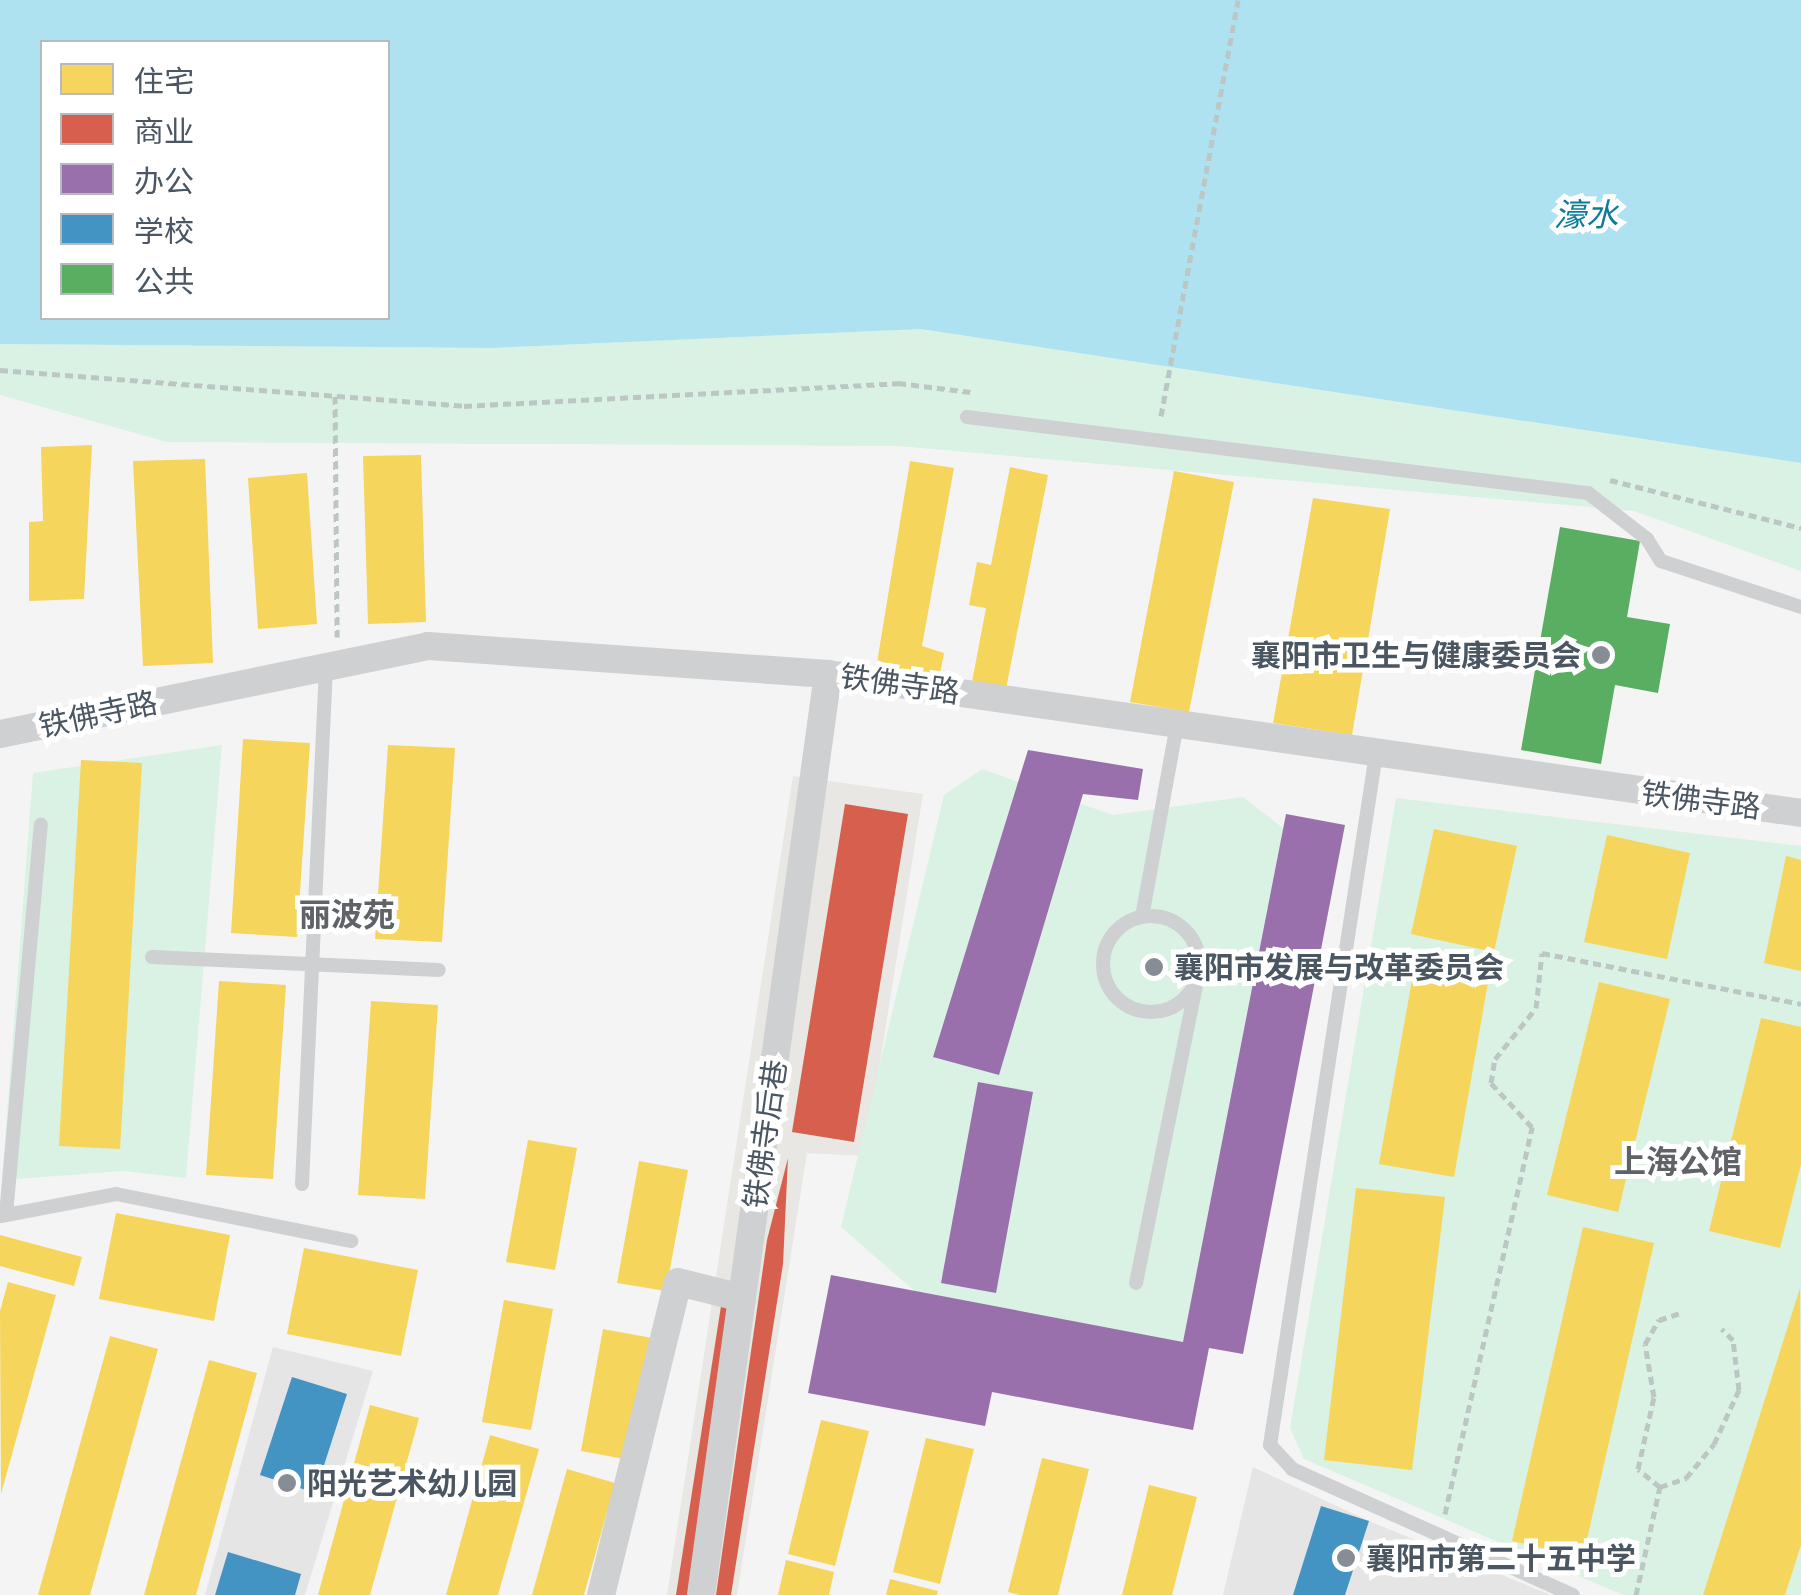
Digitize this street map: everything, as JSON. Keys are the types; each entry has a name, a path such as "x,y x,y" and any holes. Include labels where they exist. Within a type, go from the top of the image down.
{"street":[{"name":"铁佛寺路","path":"0,734 428,646 828,674 1801,813"},
{"name":"铁佛寺后巷","path":"701,1595 828,674"},
{"path":"601,1595 678,1282 742,1298"}],"lane":[{"path":"968,417 1588,494 1647,538 1661,562 1801,607"},
{"path":"302,1184 332,666"},
{"path":"1177,724 1142,917 1106,946 1112,992 1152,1012 1181,1001 1198,975"},
{"path":"1376,754 1270,1445 1292,1470 1573,1595"},
{"path":"41,825 3,1216 116,1194 351,1241"},
{"path":"1136,1283 1198,975 1186,930 1142,917"},
{"path":"152,957 439,970"}],"path":[{"path":"1161,416 1238,0"},
{"path":"0,370 464,406 898,384 992,395"},
{"path":"332,666 334,396"},
{"path":"1142,414 1180,418"},
{"path":"1598,477 1801,528"},
{"path":"1440,1536 1532,1127 1492,1083 1495,1059 1536,1008 1542,952 1801,1004"},
{"path":"1660,1487 1638,1469 1654,1397 1645,1344 1659,1320 1680,1313"},
{"path":"1660,1487 1686,1478 1714,1444 1739,1390 1733,1340 1722,1329"},
{"path":"1636,1595 1660,1487"}],"shaded area":[{"path":"793,776 923,794 865,1156 807,1153 737,1595 667,1595"},
{"name":"阳光艺术幼儿园","path":"273,1347 373,1371 305,1595 205,1595"},
{"name":"襄阳市第二十五中学","path":"1253,1467 1369,1521 1551,1595 1223,1595"}],"green space":[{"path":"921,329 1801,463 1801,571 1634,511 898,446 167,442 0,395 0,344 493,348"},
{"path":"222,745 186,1178 124,1171 2,1180 33,773"},
{"path":"982,769 1113,815 1243,797 1306,846 1218,1298 1164,1365 950,1322 841,1227 944,795"},
{"path":"1396,798 1801,846 1801,1595 1623,1595 1304,1459 1290,1428"}],"water":[{"name":"濠水","path":"0,0 1801,0 1801,463 921,329 493,348 0,344"}],"building: 住宅":[{"path":"92,445 84,599 29,601 29,522 43,521 41,447"},
{"path":"421,455 426,622 368,624 363,456"},
{"path":"205,459 213,663 143,666 133,461"},
{"path":"910,461 954,468 922,646 944,653 939,679 876,669"},
{"path":"1010,467 1048,475 1006,689 972,682 986,608 969,605 977,562 991,565"},
{"path":"1174,471 1234,482 1189,712 1130,702"},
{"path":"307,473 317,624 258,629 248,478"},
{"path":"1313,498 1390,509 1352,735 1273,723"},
{"path":"243,739 310,743 297,937 231,933"},
{"path":"388,745 455,748 442,942 375,939"},
{"path":"81,760 142,763 120,1149 59,1146"},
{"path":"1434,829 1517,846 1494,952 1411,934"},
{"path":"1607,835 1690,853 1667,959 1584,942"},
{"path":"1786,856 1801,860 1801,971 1764,963"},
{"path":"1416,958 1490,971 1454,1177 1379,1164"},
{"path":"219,981 286,985 273,1179 206,1175"},
{"path":"1599,982 1670,999 1618,1212 1547,1195"},
{"path":"371,1001 438,1005 425,1199 358,1195"},
{"path":"1761,1018 1801,1027 1801,1164 1780,1248 1709,1231"},
{"path":"528,1140 577,1148 555,1270 506,1262"},
{"path":"639,1161 688,1170 666,1291 617,1283"},
{"path":"1356,1188 1445,1197 1412,1470 1324,1460"},
{"path":"116,1213 230,1235 214,1321 99,1299"},
{"path":"1583,1227 1654,1243 1583,1557 1512,1541"},
{"path":"0,1235 82,1257 74,1286 0,1266"},
{"path":"304,1248 418,1270 401,1356 287,1334"},
{"path":"8,1282 56,1295 1,1494 0,1311"},
{"path":"1800,1288 1801,1545 1785,1595 1703,1595"},
{"path":"504,1300 553,1309 531,1430 482,1422"},
{"path":"603,1329 652,1338 630,1460 581,1451"},
{"path":"110,1336 158,1349 90,1595 38,1595"},
{"path":"209,1360 257,1373 196,1595 144,1595"},
{"path":"370,1405 419,1418 370,1595 318,1595"},
{"path":"821,1420 869,1431 835,1566 788,1554"},
{"path":"490,1435 539,1449 498,1595 446,1595"},
{"path":"926,1438 974,1449 940,1584 893,1572"},
{"path":"1042,1458 1089,1469 1058,1595 1020,1595 1008,1592"},
{"path":"567,1469 615,1483 584,1595 532,1595"},
{"path":"1149,1485 1197,1497 1172,1595 1122,1595"},
{"path":"786,1560 834,1572 829,1595 778,1595"},
{"path":"890,1579 938,1591 937,1595 886,1595"}],"building: 商业":[{"path":"845,804 908,814 854,1142 792,1132"},
{"path":"788,1158 783,1264 731,1595 716,1595 767,1240"},
{"path":"721,1306 733,1310 693,1595 676,1595"}],"building: 办公":[{"path":"1028,750 1143,769 1138,800 1083,794 999,1075 933,1057"},
{"path":"1286,814 1345,825 1243,1354 1209,1348 1193,1430 992,1392 985,1426 808,1393 831,1275 1183,1342"},
{"path":"978,1082 1033,1092 996,1293 941,1283"}],"building: 学校":[{"path":"292,1377 347,1394 315,1493 260,1475"},
{"path":"1321,1506 1369,1521 1345,1595 1293,1595"},
{"path":"228,1552 301,1574 295,1595 215,1595"}],"building: 公共":[{"name":"襄阳市卫生与健康委员会","path":"1560,527 1640,541 1627,617 1670,624 1658,693 1615,685 1601,764 1521,750"}],"place":[{"name":"襄阳市卫生与健康委员会","path":"1601,655"},
{"name":"襄阳市发展与改革委员会","path":"1154,967"},
{"name":"阳光艺术幼儿园","path":"287,1483"},
{"name":"襄阳市第二十五中学","path":"1346,1558"}],"district":[{"name":"丽波苑","path":"347,914"},
{"name":"上海公馆","path":"1678,1161"}]}
